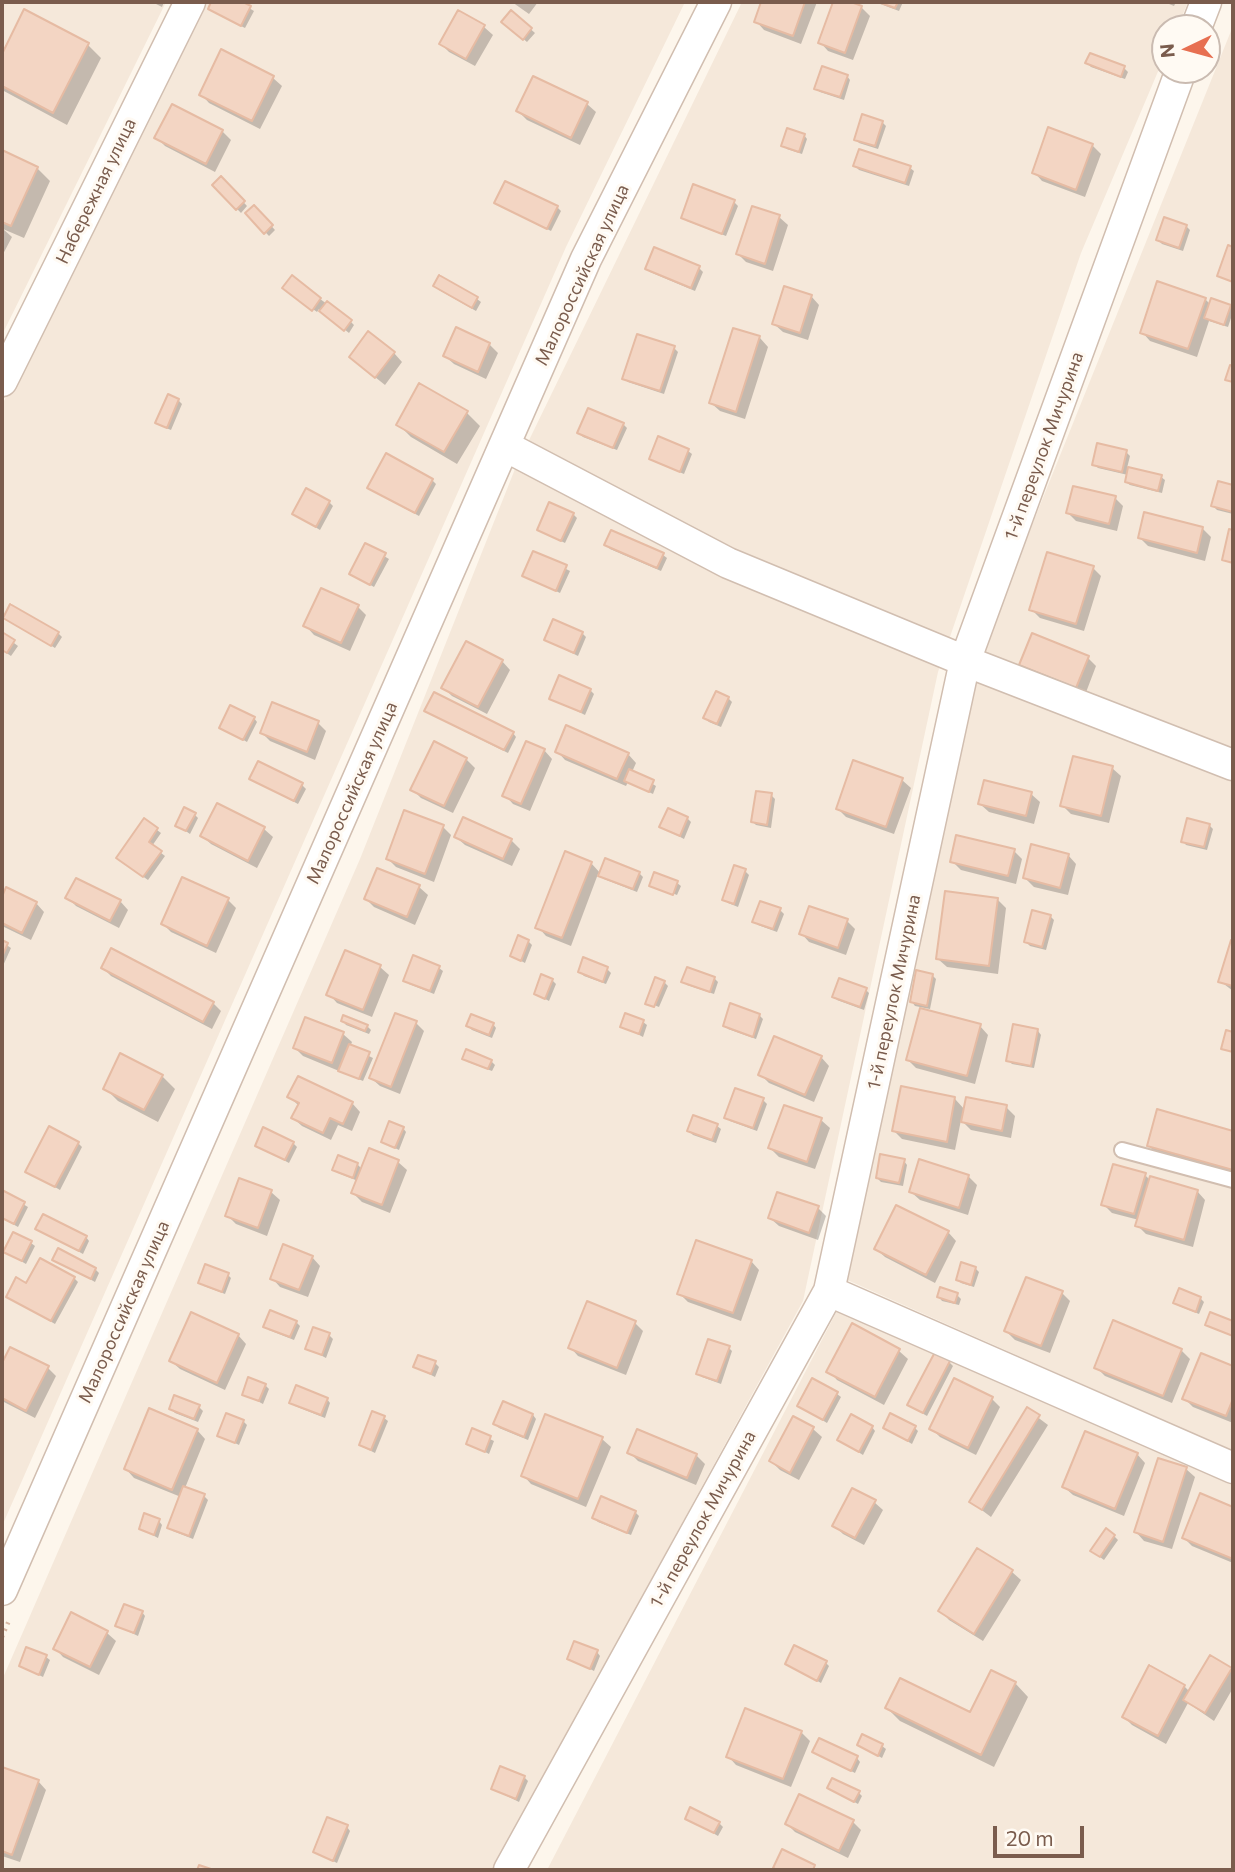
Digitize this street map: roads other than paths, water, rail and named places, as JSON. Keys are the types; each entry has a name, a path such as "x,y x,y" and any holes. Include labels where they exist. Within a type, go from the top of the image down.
{"street":[{"name":"Набережная улица","path":"2,381 190,2"},
{"name":"Малороссийская улица","path":"2,1590 586,259 716,2"},
{"name":"1-й переулок Мичурина","path":"509,1870 829,1291 965,661 1176,84"},
{"path":"505,446 727,563 965,661 1233,765"},
{"path":"829,1291 1233,1468"}],"lane":[{"path":"1122,1150 1233,1181"}]}
